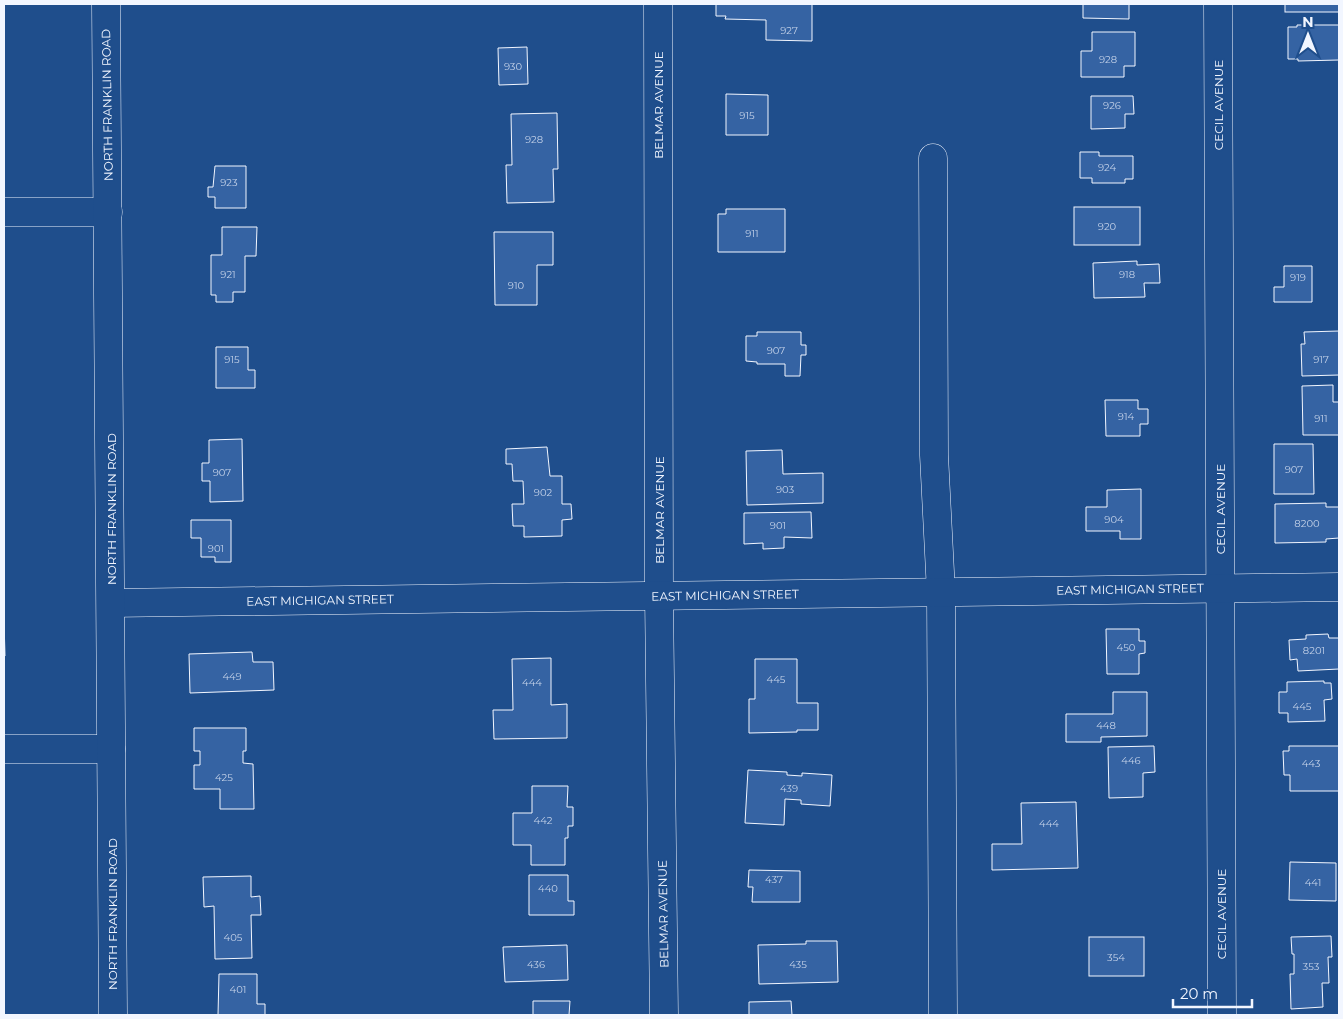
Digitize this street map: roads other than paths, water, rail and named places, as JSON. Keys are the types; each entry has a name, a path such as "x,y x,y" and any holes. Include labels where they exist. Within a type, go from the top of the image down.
{"street":[{"name":"NORTH FRANKLIN ROAD","path":"106,4 113,1015"},
{"name":"BELMAR AVENUE","path":"658,4 659,596 664,1015"},
{"name":"CECIL AVENUE","path":"1218,4 1222,1015"},
{"path":"933,158 934,455 941,592 943,1015"},
{"path":"4,212 108,212"},
{"name":"EAST MICHIGAN STREET","path":"111,603 1339,587"},
{"path":"4,749 111,749"}]}
